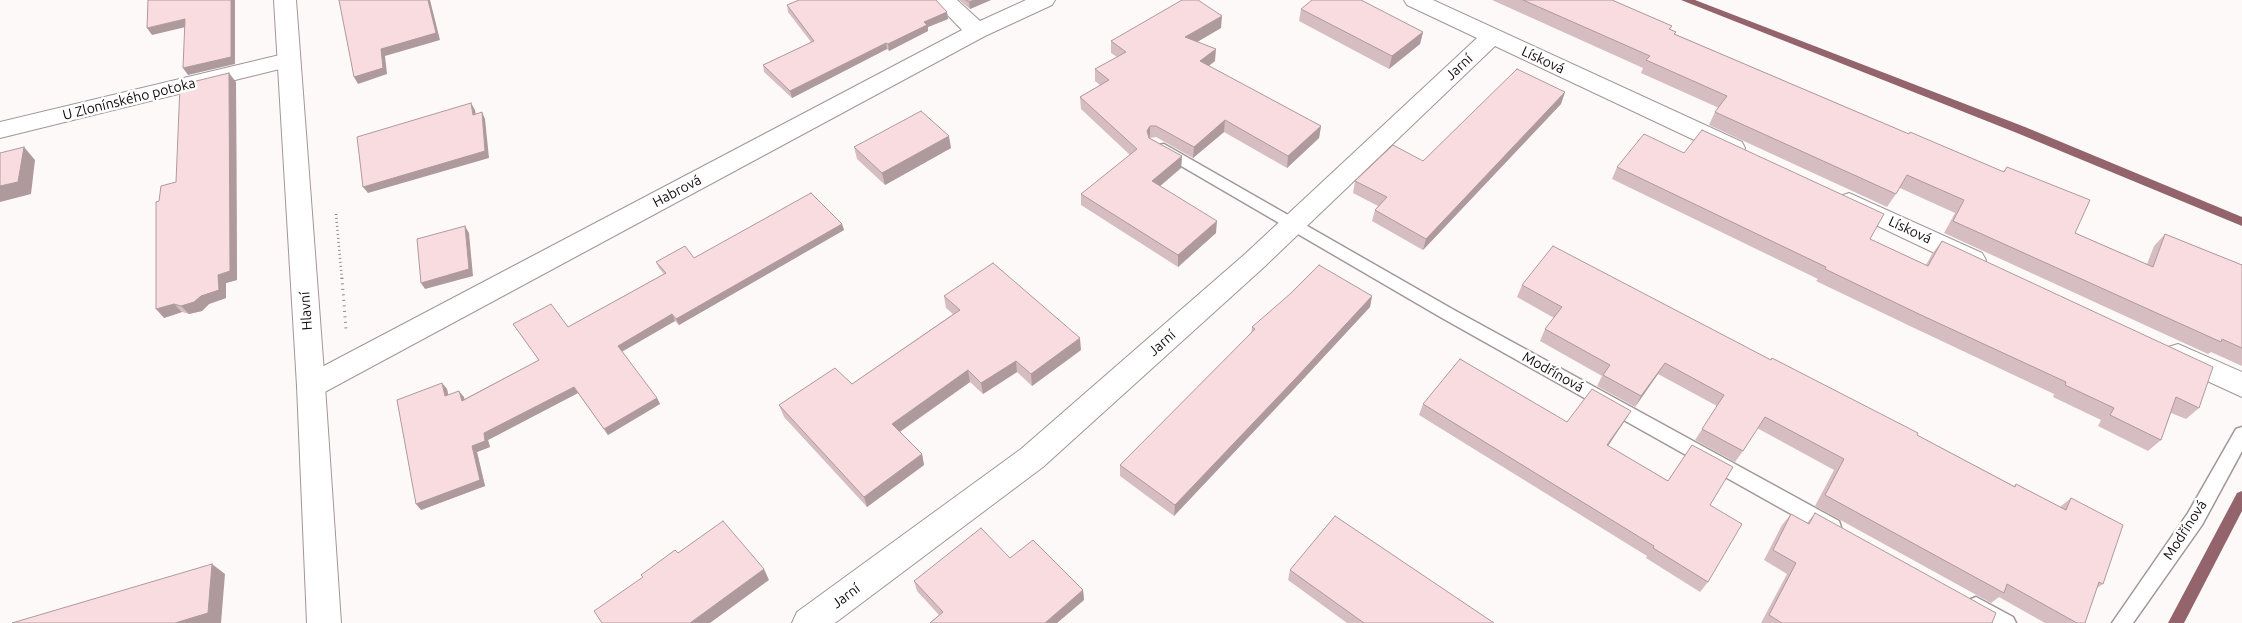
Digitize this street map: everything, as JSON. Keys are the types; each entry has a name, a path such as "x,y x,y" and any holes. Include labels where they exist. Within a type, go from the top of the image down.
{"street":[{"name":"Hlavní","path":"285,0 311,386 324,623"},
{"path":"944,0 977,32"},
{"name":"Habrová","path":"311,386 977,32 1044,0"},
{"name":"Lísková","path":"1416,0 1754,158"},
{"name":"Jarní","path":"810,623 1032,458 1293,225 1492,36"},
{"name":"U Zlonínského potoka","path":"0,130 288,60"},
{"name":"Lísková","path":"1826,191 1998,271"},
{"path":"2161,347 2242,384"}],"lane":[{"name":"Modřínová","path":"1155,144 1448,314 1849,536"},
{"name":"Modřínová","path":"2122,623 2195,519 2242,434"},
{"path":"1963,599 2006,623"}],"building":[{"path":"148,0 231,0 231,57 183,68 185,19 147,28"},
{"path":"339,0 428,0 436,33 381,49 383,68 354,77"},
{"path":"799,0 936,0 947,12 924,22 927,25 888,44 886,43 790,91 763,65 814,41 787,5"},
{"path":"1182,0 1198,0 1222,16 1185,37 1216,49 1200,61 1321,126 1288,156 1225,120 1194,147 1156,126 1150,126 1147,131 1149,138 1182,156 1152,181 1217,221 1178,255 1081,194 1137,149 1080,97 1109,80 1095,69 1126,52 1111,41"},
{"path":"1312,0 1361,0 1423,32 1392,56 1301,9"},
{"path":"1523,0 1612,0 1672,26 1669,29 1676,32 1674,34 1909,134 1910,132 2004,172 2007,167 2090,200 2075,233 2153,267 2165,234 2242,265 2242,348 2222,339 2221,342 1953,221 1964,200 1907,175 1896,194 1715,112 1727,96 1646,60 1650,56"},
{"path":"1517,69 1565,92 1426,239 1375,210 1387,197 1355,181 1393,145 1423,161"},
{"path":"229,73 230,271 218,275 219,290 181,306 174,304 156,309 156,202 159,201 161,186 176,182 180,85"},
{"path":"471,103 473,115 482,112 485,151 363,187 357,137"},
{"path":"921,111 949,136 882,173 854,147"},
{"path":"1702,130 1884,214 1870,239 1928,266 1942,241 2213,367 2199,408 2176,397 2161,440 2110,415 2114,408 2065,385 2066,382 1921,315 1825,269 1826,267 1617,167 1644,134 1684,153"},
{"path":"24,147 18,182 0,186 0,153"},
{"path":"811,193 842,224 676,319 672,314 618,346 657,398 604,429 574,387 484,433 485,441 472,446 480,480 416,504 397,400 442,383 445,396 459,391 462,401 539,360 513,324 551,304 568,327 666,273 656,262 685,246 694,258"},
{"path":"465,226 469,269 421,283 417,239"},
{"path":"1553,246 1771,360 1772,358 1918,433 1917,435 2015,487 2016,484 2066,510 2071,498 2123,525 2103,584 2099,582 2085,623 2077,623 2007,584 2004,593 1825,495 1844,459 1765,417 1743,451 1702,429 1724,395 1665,363 1641,396 1603,375 1610,365 1545,329 1562,307 1522,285"},
{"path":"993,263 1080,338 1031,374 1016,361 981,383 968,370 892,424 922,454 864,497 779,405 835,368 852,384 960,310 944,296"},
{"path":"1319,265 1372,296 1175,505 1120,465 1255,329 1252,327 1290,294"},
{"path":"1460,359 1567,422 1592,389 1631,411 1607,445 1668,481 1692,445 1733,467 1710,505 1742,524 1708,582 1653,548 1654,546 1423,404"},
{"path":"1815,513 1996,613 1992,623 1782,623 1769,615 1796,563 1773,550 1791,514 1809,524"},
{"path":"1335,516 1494,623 1364,623 1290,570"},
{"path":"723,521 764,569 690,623 602,623 594,611 643,577 641,575 675,550 678,553"},
{"path":"981,528 1010,558 1033,540 1083,590 1045,623 930,623 943,612 914,581"},
{"path":"212,564 208,613 175,623 12,623"}],"waterway":[{"path":"1686,0 2021,130 2242,222"},
{"path":"2176,623 2242,497"}]}
